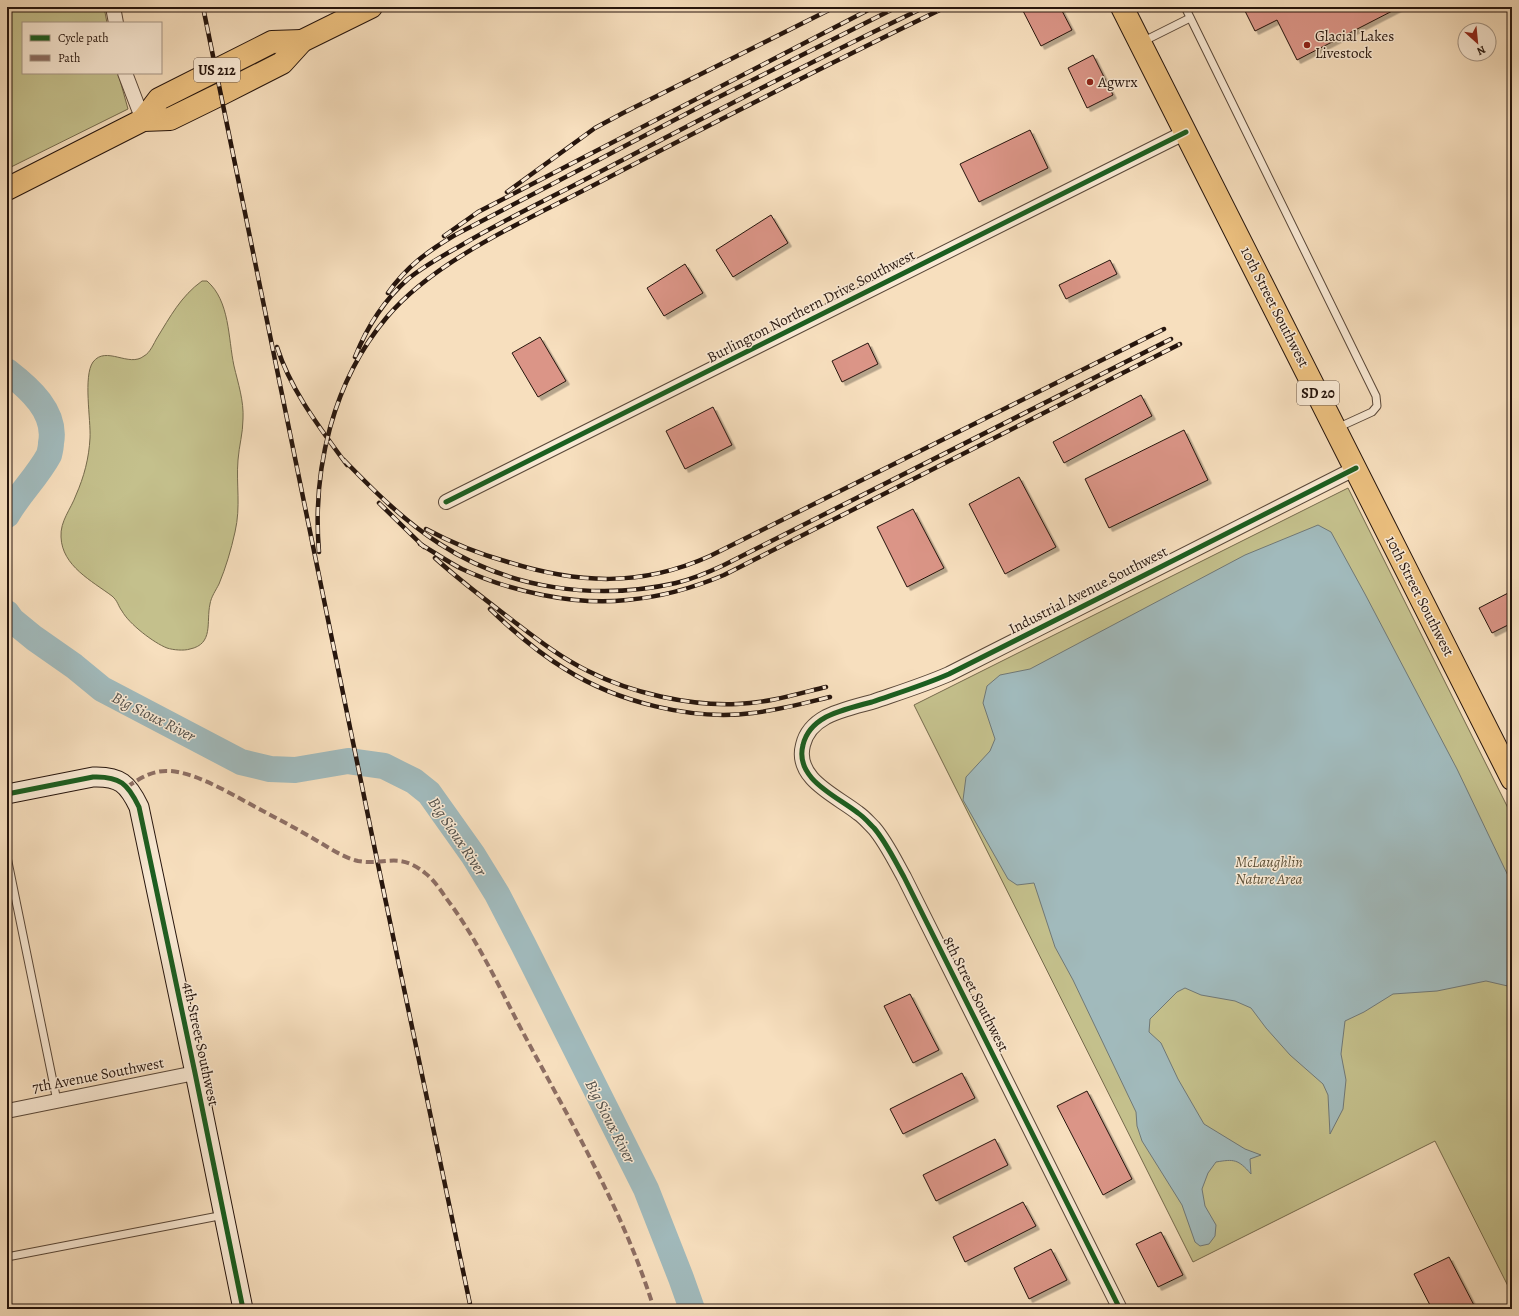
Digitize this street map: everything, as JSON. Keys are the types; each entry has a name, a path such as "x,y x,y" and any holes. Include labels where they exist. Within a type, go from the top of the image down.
{"main road":[{"name":"US 212","path":"7,189 143,120 159,99 272,42 302,41 371,7"},
{"name":"10th Street Southwest","path":"1122,7 1512,779"}],"street":[{"path":"113,7 116,22"},
{"path":"125,74 143,120"},
{"name":"Burlington Northern Drive Southwest","path":"446,502 1186,132"},
{"name":"Industrial Avenue Southwest","path":"825,717 839,711 913,689 949,674 1356,468"},
{"name":"8th Street Southwest","path":"825,717 813,726 805,738 802,750 803,761 808,773 816,782 859,813 874,829 888,849 908,884 1120,1309"},
{"name":"4th Street Southwest","path":"7,794 93,777 111,777 119,780 133,795 141,816 243,1309"},
{"name":"7th Avenue Southwest","path":"7,1111 195,1073"}],"lane":[{"path":"1185,7 1376,396 1377,406 1372,412 1336,429"},
{"path":"1141,42 1190,18"},
{"path":"7,857 57,1101"},
{"path":"7,1257 224,1214"}],"green space":[{"path":"7,7 104,7 107,22 22,22 22,74 118,74 128,109 7,169"},
{"path":"202,281 207,281 215,289 224,309 234,366 242,399 243,424 238,460 238,513 235,532 224,571 212,596 206,637 198,646 188,650 178,650 169,649 149,638 130,622 112,596 79,572 72,564 63,547 61,531 64,520 74,500 86,467 90,438 88,377 93,362 98,357 104,356 132,360 146,355 152,348 176,307 188,293"},
{"name":"McLaughlin Nature Area","path":"1348,488 1512,816 1512,1294 1435,1141 1193,1262 914,705"}],"water":[{"name":"McLaughlin Nature Area","path":"1318,525 1331,532 1365,594 1457,769 1512,884 1512,987 1486,981 1437,991 1393,994 1364,1012 1345,1021 1341,1054 1346,1080 1343,1109 1330,1134 1328,1095 1323,1084 1290,1055 1266,1028 1251,1008 1235,1001 1201,995 1185,988 1177,992 1150,1019 1149,1032 1161,1043 1178,1079 1204,1124 1245,1149 1261,1155 1250,1159 1251,1174 1243,1165 1235,1161 1227,1160 1216,1162 1208,1173 1202,1189 1205,1206 1216,1225 1215,1236 1209,1244 1200,1246 1195,1242 1182,1205 1142,1141 1137,1126 1136,1112 1073,980 1055,947 1034,883 1017,885 1008,879 963,800 966,777 990,751 995,739 983,703 987,686 1000,675 1030,669 1245,555"}],"building":[{"path":"1021,7 1060,7 1072,30 1041,46"},
{"name":"Glacial Lakes Livestock","path":"1243,7 1400,7 1297,60 1277,20 1255,31"},
{"name":"Agwrx","path":"1093,55 1113,95 1087,108 1068,68"},
{"path":"1030,130 1048,168 979,202 960,164"},
{"path":"771,215 788,243 733,277 716,250"},
{"path":"1110,260 1117,274 1066,299 1059,285"},
{"path":"685,264 703,293 664,316 647,288"},
{"path":"540,337 566,381 538,397 512,353"},
{"path":"868,343 878,364 842,382 832,361"},
{"path":"1141,395 1152,416 1064,463 1053,442"},
{"path":"713,407 732,445 685,469 666,431"},
{"path":"1184,430 1208,480 1109,528 1085,479"},
{"path":"1019,477 1056,547 1005,574 969,504"},
{"path":"913,509 944,568 907,587 877,527"},
{"path":"1512,591 1512,623 1492,633 1479,608"},
{"path":"910,994 939,1050 913,1063 884,1006"},
{"path":"962,1073 975,1098 903,1134 890,1109"},
{"path":"1087,1091 1132,1179 1103,1195 1057,1106"},
{"path":"995,1139 1008,1165 936,1201 923,1175"},
{"path":"1023,1202 1036,1226 965,1262 953,1237"},
{"path":"1161,1232 1183,1275 1158,1287 1136,1244"},
{"path":"1051,1249 1067,1280 1029,1299 1014,1268"},
{"path":"1449,1257 1476,1309 1432,1309 1414,1274"}],"waterway":[{"name":"Big Sioux River","path":"7,371 24,385 40,402 46,411 52,432 49,455 7,515"},
{"name":"Big Sioux River","path":"7,613 12,620 34,638 74,666 102,689 241,762 270,769 295,770 348,761 384,766 414,781 429,793 473,855 497,894 523,944 646,1189 692,1309"}],"railway":[{"path":"203,7 375,850 471,1309"},
{"path":"507,192 595,128 835,7"},
{"path":"444,236 478,212 874,7"},
{"path":"388,293 402,275 418,260 455,235 703,105 897,7"},
{"path":"355,357 370,325 383,305 408,279 433,261 508,219 715,112 925,7"},
{"path":"319,552 319,489 323,458 330,427 340,398 353,369 368,342 387,317 407,296 456,259 484,242 770,94 946,7"},
{"path":"426,529 476,552 559,575 609,579 659,573 684,566 710,556 1164,329"},
{"path":"344,460 414,526 440,544 495,572 524,581 554,587 615,591 646,588 676,583 701,575 724,565 1171,339"},
{"path":"420,544 462,569 480,577 521,590 564,599 586,601 627,600 652,597 677,591 724,575 1180,344"},
{"path":"277,347 298,394 347,465"},
{"path":"379,503 424,547"},
{"path":"435,558 480,596 557,653 605,679 641,692 700,703 737,704 782,698 826,687"},
{"path":"490,609 526,641 565,669 586,681 631,700 680,711 730,715 772,710 830,697"}],"marked path":[{"path":"127,787 152,773 163,771 180,772 230,793 346,857 358,861 368,862 399,861 415,866 431,878 457,913 476,943 593,1163 627,1235 654,1309"}],"cycle path":[{"path":"446,502 1186,132"},
{"path":"1120,1309 904,877 874,828 864,818 829,793 811,777 805,768 802,757 804,740 812,728 826,717 842,710 911,689 949,674 1356,468"},
{"path":"7,794 93,777 102,777 117,780 127,787 139,807 243,1309"}],"place":[{"name":"Glacial Lakes Livestock","path":"1307,45"},
{"name":"Agwrx","path":"1090,82"}]}
